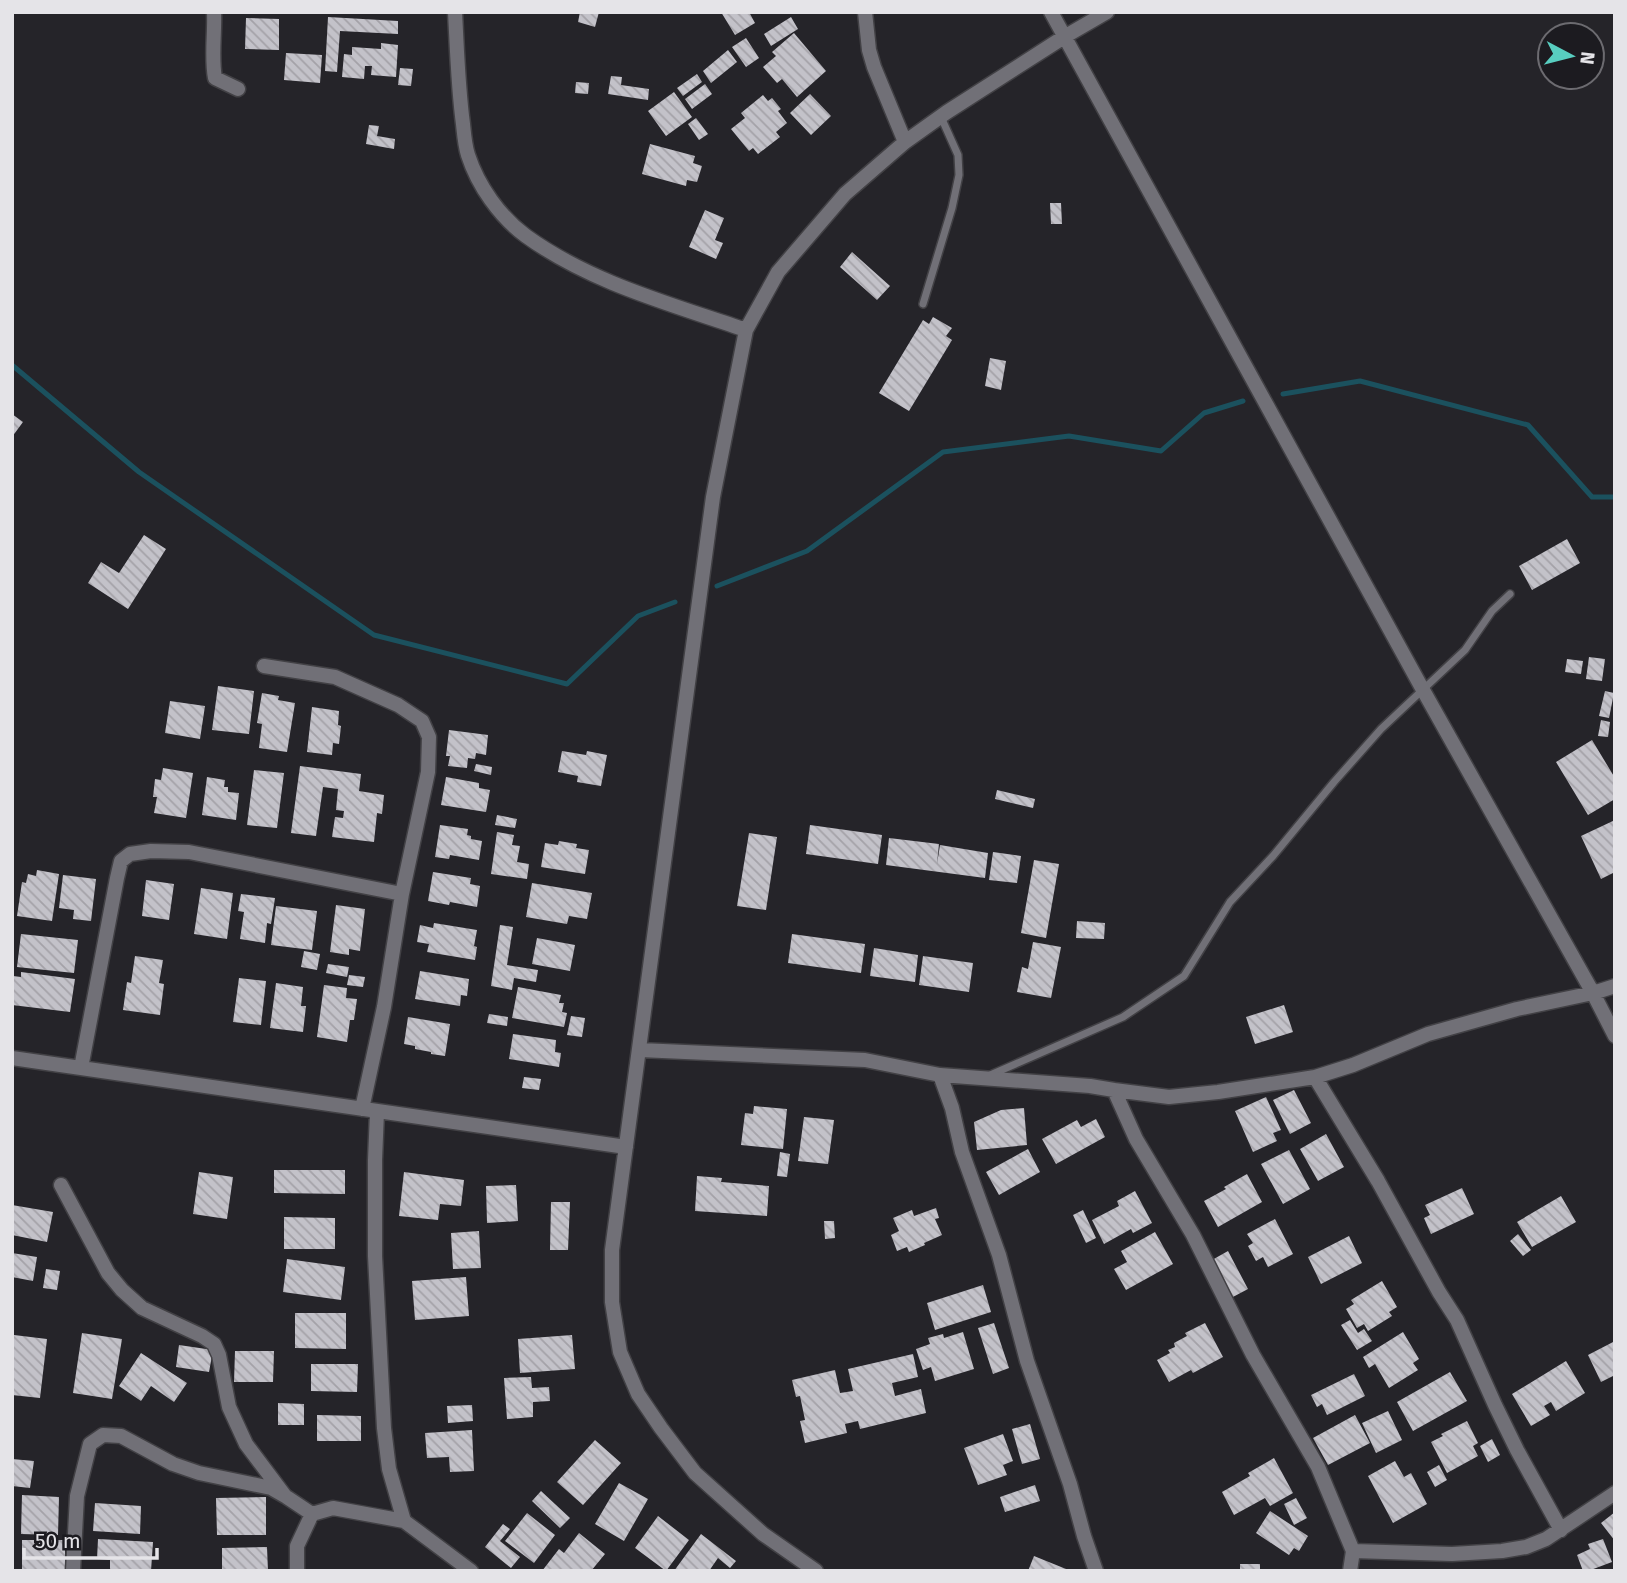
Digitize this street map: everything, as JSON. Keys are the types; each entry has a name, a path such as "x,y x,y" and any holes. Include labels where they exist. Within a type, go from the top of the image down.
{"street":[{"path":"214,12 212,64 215,78 238,89"},
{"path":"455,12 460,99 467,154 481,185 502,213 525,235 576,267 635,292 746,330"},
{"path":"865,12 874,68 905,142"},
{"path":"1051,12 1423,690 1594,993 1615,1036"},
{"path":"816,1571 763,1534 695,1473 638,1394 620,1352 612,1302 612,1250 713,497 746,330 778,272 845,194 905,142 1064,37 1107,12"},
{"path":"264,666 335,677 398,705 422,721 429,737 428,772 362,1109"},
{"path":"81,1068 117,878 121,861 130,854 151,851 189,852 402,894"},
{"path":"640,1051 865,1060 940,1075 1090,1086 1169,1097 1315,1077 1353,1065 1428,1034 1615,986"},
{"path":"12,1058 625,1147"},
{"path":"940,1075 952,1108 962,1152 999,1255 1027,1361 1070,1483 1096,1571"},
{"path":"1315,1077 1457,1320 1512,1439 1561,1530"},
{"path":"1114,1090 1136,1139 1193,1235 1253,1354 1318,1467 1353,1551 1350,1571"},
{"path":"377,1112 375,1256 384,1428 389,1469 404,1521"},
{"path":"61,1185 108,1273 122,1290 142,1308 214,1344 219,1355 229,1407 246,1444 285,1496"},
{"path":"73,1571 77,1496 90,1444 103,1435 121,1436 173,1464 199,1473 263,1486 285,1496 312,1514"},
{"path":"1353,1551 1452,1554 1502,1551 1536,1544 1615,1493"},
{"path":"297,1571 297,1546 312,1514 333,1508 404,1521 471,1571"}],"lane":[{"path":"923,304 952,208 959,175 958,155 941,117"},
{"path":"981,1079 1123,1017 1184,976 1230,902 1273,856 1381,729 1465,650 1492,611 1510,594"}],"building":[{"path":"580,12 599,12 595,27 578,22"},
{"path":"721,12 749,12 755,23 735,35"},
{"path":"328,17 398,21 398,34 340,31 337,72 325,71"},
{"path":"791,17 798,29 771,46 764,34"},
{"path":"246,18 279,19 279,50 245,49"},
{"path":"794,33 826,71 797,97 782,79 777,83 763,67 776,56 772,52"},
{"path":"746,38 759,58 746,67 732,47"},
{"path":"381,43 398,45 396,77 371,75 372,66 365,66 364,79 342,77 344,54 352,55 352,47 381,49"},
{"path":"728,50 737,62 711,83 703,71"},
{"path":"286,53 322,55 320,83 284,80"},
{"path":"400,68 413,69 411,86 398,85"},
{"path":"697,74 702,82 683,96 677,88"},
{"path":"611,76 622,77 621,85 649,89 648,100 608,94"},
{"path":"576,82 589,83 588,94 575,93"},
{"path":"705,84 712,94 692,109 685,99"},
{"path":"674,92 692,117 666,136 648,111"},
{"path":"810,94 831,116 811,135 790,113"},
{"path":"763,95 768,101 772,98 787,123 776,132 780,137 758,154 753,148 749,151 731,129 745,118 741,113"},
{"path":"696,118 708,134 699,140 688,124"},
{"path":"369,125 379,126 377,136 395,139 394,149 366,144"},
{"path":"650,144 695,156 693,163 702,166 697,182 687,180 686,186 642,174"},
{"path":"1050,203 1061,203 1062,224 1051,224"},
{"path":"705,210 724,218 715,240 723,243 716,259 689,247"},
{"path":"852,252 890,286 877,300 840,267"},
{"path":"933,317 952,328 946,336 952,340 909,411 879,393 923,320 929,324"},
{"path":"990,358 1006,361 1001,390 985,386"},
{"path":"12,414 23,422 12,437"},
{"path":"144,535 166,549 128,609 88,583 101,562 119,573"},
{"path":"1567,539 1580,563 1532,590 1519,566"},
{"path":"1589,657 1605,659 1602,681 1586,679"},
{"path":"1567,659 1583,661 1581,674 1565,672"},
{"path":"218,686 254,691 249,734 212,730"},
{"path":"1605,691 1614,693 1609,718 1599,716"},
{"path":"262,693 295,703 287,752 259,748 262,724 257,723"},
{"path":"170,701 205,706 200,739 165,733"},
{"path":"312,707 339,711 339,744 333,743 332,755 307,752"},
{"path":"1601,720 1610,722 1608,737 1598,736"},
{"path":"449,730 488,735 486,755 476,753 475,759 468,758 467,768 448,766 450,756 446,756"},
{"path":"1592,740 1615,778 1615,799 1588,815 1556,762"},
{"path":"562,751 586,755 587,751 607,755 601,786 577,782 578,776 558,772"},
{"path":"476,764 492,767 491,775 474,771"},
{"path":"300,766 361,774 359,791 384,795 382,814 377,813 374,842 332,837 335,817 343,818 344,811 336,810 338,789 323,787 316,836 291,833"},
{"path":"163,768 193,773 186,818 154,813 157,797 153,797 155,779 161,780"},
{"path":"254,770 284,773 277,828 247,825"},
{"path":"207,777 225,780 224,787 228,787 228,792 239,793 236,820 202,815"},
{"path":"446,777 479,783 479,788 490,790 486,812 441,805"},
{"path":"997,790 1035,799 1033,808 995,799"},
{"path":"497,815 517,819 515,828 495,825"},
{"path":"1615,820 1615,872 1601,879 1581,836"},
{"path":"440,825 468,829 467,835 471,836 471,839 482,841 479,860 450,855 449,859 435,857"},
{"path":"810,825 882,835 878,864 806,854"},
{"path":"497,832 514,835 512,845 520,846 517,862 529,864 527,879 491,874"},
{"path":"749,833 777,837 766,910 737,906"},
{"path":"889,838 939,844 937,864 940,845 988,853 985,878 886,865"},
{"path":"559,841 577,844 576,848 589,850 585,874 541,867 545,843 558,845"},
{"path":"993,852 1021,856 1017,883 989,880"},
{"path":"1034,860 1059,864 1046,938 1021,933"},
{"path":"37,870 59,874 52,921 17,916 22,882 26,883 28,874 36,876"},
{"path":"433,872 471,878 470,884 480,886 477,907 428,901"},
{"path":"63,875 96,879 91,921 73,919 74,910 59,908"},
{"path":"146,880 174,884 169,920 142,916"},
{"path":"532,883 592,893 587,919 569,916 567,924 526,917"},
{"path":"201,888 233,893 227,939 194,934"},
{"path":"241,894 275,898 271,924 267,923 265,943 240,939 244,912 238,911"},
{"path":"336,905 365,909 360,951 349,949 349,955 330,952"},
{"path":"276,906 317,911 312,950 271,945"},
{"path":"1077,921 1105,923 1104,939 1076,938"},
{"path":"434,923 477,930 475,960 427,952 429,944 417,942 420,925 433,928"},
{"path":"500,925 513,927 507,965 538,970 536,982 514,978 512,990 491,986"},
{"path":"21,934 78,940 74,973 17,967"},
{"path":"792,934 865,944 861,973 788,963"},
{"path":"537,938 575,945 570,971 532,964"},
{"path":"1033,942 1061,947 1051,998 1017,992 1022,967 1028,969"},
{"path":"874,948 918,955 915,982 870,976"},
{"path":"304,951 320,954 317,970 301,967"},
{"path":"135,956 163,960 159,983 164,984 160,1015 123,1010 127,982 131,983"},
{"path":"923,956 973,963 969,992 919,985"},
{"path":"328,964 349,967 347,977 326,973"},
{"path":"420,971 469,979 467,996 461,995 460,1006 415,999"},
{"path":"21,972 75,979 70,1012 12,1005 13,976 21,977"},
{"path":"349,975 365,977 363,987 347,985"},
{"path":"239,978 266,981 261,1025 233,1022"},
{"path":"276,983 303,987 301,1006 306,1006 303,1032 270,1028"},
{"path":"324,985 347,988 346,998 357,999 347,1042 317,1037"},
{"path":"518,987 561,995 559,1003 564,1003 562,1012 567,1013 564,1027 512,1018"},
{"path":"1284,1005 1293,1032 1255,1044 1246,1017"},
{"path":"489,1014 508,1017 507,1026 487,1023"},
{"path":"571,1016 585,1018 582,1037 567,1035"},
{"path":"408,1017 450,1024 445,1056 404,1044"},
{"path":"513,1034 556,1040 555,1052 561,1053 559,1067 509,1059"},
{"path":"524,1077 541,1079 539,1090 522,1088"},
{"path":"1294,1090 1311,1123 1290,1134 1273,1100"},
{"path":"1266,1097 1281,1130 1273,1133 1277,1141 1253,1152 1235,1111"},
{"path":"754,1106 787,1109 783,1149 741,1145 745,1113 753,1114"},
{"path":"1024,1108 1027,1145 977,1150 974,1122 1001,1110"},
{"path":"804,1117 834,1120 828,1164 798,1161"},
{"path":"1096,1119 1105,1137 1056,1164 1042,1139 1077,1120 1081,1127"},
{"path":"1326,1134 1344,1167 1318,1181 1300,1149"},
{"path":"1028,1149 1040,1172 999,1195 986,1172"},
{"path":"1289,1150 1310,1189 1283,1204 1261,1164"},
{"path":"780,1152 790,1154 787,1177 777,1176"},
{"path":"274,1170 345,1170 345,1194 274,1193"},
{"path":"199,1172 233,1177 227,1219 193,1214"},
{"path":"404,1172 464,1180 461,1206 440,1204 438,1220 399,1216"},
{"path":"1247,1174 1262,1202 1218,1227 1204,1201"},
{"path":"697,1176 722,1178 721,1182 769,1186 767,1216 695,1211"},
{"path":"516,1185 518,1221 487,1223 486,1186"},
{"path":"1462,1188 1474,1214 1431,1234 1424,1218 1430,1215 1425,1205"},
{"path":"1135,1191 1152,1223 1133,1233 1131,1229 1104,1244 1092,1220 1119,1206 1117,1201"},
{"path":"1561,1196 1576,1222 1532,1247 1517,1222"},
{"path":"551,1202 570,1202 568,1250 550,1250"},
{"path":"12,1205 53,1212 47,1242 12,1235"},
{"path":"936,1208 939,1218 935,1219 942,1235 909,1252 907,1247 897,1251 891,1235 899,1231 893,1218 912,1210 914,1216"},
{"path":"1083,1210 1096,1238 1086,1243 1073,1215"},
{"path":"284,1217 335,1218 335,1249 284,1249"},
{"path":"1275,1219 1293,1254 1268,1267 1263,1257 1256,1261 1248,1246 1253,1243 1247,1234"},
{"path":"824,1221 834,1221 835,1238 825,1239"},
{"path":"479,1231 481,1268 453,1269 451,1233"},
{"path":"1155,1232 1173,1264 1126,1290 1114,1269 1127,1262 1121,1251"},
{"path":"1518,1234 1531,1250 1523,1256 1510,1241"},
{"path":"1349,1236 1362,1263 1321,1284 1308,1257"},
{"path":"1228,1251 1248,1289 1231,1298 1212,1260"},
{"path":"12,1253 37,1257 33,1281 12,1277"},
{"path":"287,1259 345,1267 341,1300 283,1292"},
{"path":"46,1269 60,1271 57,1290 43,1288"},
{"path":"466,1277 469,1316 415,1320 412,1281"},
{"path":"1382,1281 1397,1307 1389,1312 1392,1316 1368,1331 1364,1324 1357,1328 1346,1309 1354,1304 1351,1300"},
{"path":"983,1285 991,1312 935,1330 927,1303"},
{"path":"295,1313 346,1313 346,1349 295,1348"},
{"path":"1350,1320 1358,1333 1364,1329 1372,1341 1357,1350 1341,1325"},
{"path":"994,1323 1009,1368 993,1374 978,1328"},
{"path":"1205,1323 1223,1357 1169,1382 1157,1360 1170,1353 1168,1350 1175,1347 1174,1343 1187,1336 1185,1333"},
{"path":"963,1332 974,1369 935,1381 931,1367 923,1370 916,1349 930,1344 928,1338 943,1334 944,1338"},
{"path":"1403,1332 1419,1359 1413,1363 1418,1370 1389,1388 1375,1364 1369,1368 1363,1357"},
{"path":"82,1333 122,1339 112,1399 73,1393"},
{"path":"14,1335 47,1339 40,1398 12,1395"},
{"path":"572,1335 575,1369 520,1373 518,1339"},
{"path":"1615,1341 1615,1375 1601,1382 1588,1355"},
{"path":"179,1345 213,1350 209,1372 176,1367"},
{"path":"235,1351 274,1351 273,1382 234,1382"},
{"path":"141,1353 187,1383 174,1402 151,1386 141,1401 119,1386"},
{"path":"913,1354 918,1377 892,1383 895,1396 921,1389 926,1413 860,1429 858,1421 845,1424 847,1433 805,1443 800,1421 805,1420 800,1396 796,1397 792,1380 835,1370 840,1393 853,1391 848,1369"},
{"path":"1566,1361 1585,1393 1556,1411 1551,1402 1544,1406 1550,1415 1531,1426 1512,1394"},
{"path":"311,1364 358,1364 357,1392 311,1391"},
{"path":"1450,1372 1467,1401 1413,1431 1397,1402"},
{"path":"1354,1374 1365,1396 1327,1415 1322,1404 1317,1407 1311,1395"},
{"path":"531,1377 532,1388 549,1387 550,1401 533,1402 533,1417 507,1419 504,1378"},
{"path":"278,1403 304,1404 304,1425 278,1425"},
{"path":"472,1405 473,1421 448,1423 447,1406"},
{"path":"1388,1411 1402,1440 1376,1453 1362,1423"},
{"path":"317,1415 361,1416 361,1441 317,1441"},
{"path":"1355,1415 1370,1443 1328,1465 1313,1438"},
{"path":"1467,1421 1478,1443 1473,1446 1478,1456 1447,1473 1431,1442"},
{"path":"1030,1424 1040,1459 1022,1464 1012,1429"},
{"path":"472,1430 474,1471 450,1472 449,1457 427,1458 425,1433"},
{"path":"1003,1434 1013,1461 1003,1465 1007,1475 978,1485 964,1448"},
{"path":"1492,1439 1500,1455 1488,1462 1480,1446"},
{"path":"595,1440 621,1463 583,1505 557,1482"},
{"path":"1274,1458 1293,1493 1270,1506 1265,1498 1234,1515 1222,1492"},
{"path":"12,1459 34,1461 30,1488 12,1486"},
{"path":"1395,1461 1404,1477 1411,1473 1427,1504 1393,1523 1368,1476"},
{"path":"1439,1465 1447,1480 1435,1487 1427,1472"},
{"path":"619,1483 648,1499 624,1541 595,1524"},
{"path":"1035,1485 1040,1501 1005,1512 1000,1497"},
{"path":"541,1491 570,1518 560,1528 532,1501"},
{"path":"22,1495 59,1497 58,1535 21,1534"},
{"path":"266,1497 266,1535 217,1535 216,1498"},
{"path":"1296,1498 1307,1518 1294,1525 1284,1504"},
{"path":"95,1503 141,1506 140,1534 93,1531"},
{"path":"1270,1511 1308,1536 1299,1551 1294,1548 1289,1555 1256,1533"},
{"path":"1615,1512 1615,1541 1601,1523"},
{"path":"527,1513 555,1535 534,1563 505,1541"},
{"path":"658,1516 689,1540 666,1571 635,1548"},
{"path":"503,1524 510,1529 500,1541 520,1557 511,1568 485,1547"},
{"path":"579,1533 605,1554 591,1571 542,1571 559,1549 564,1553"},
{"path":"701,1534 736,1561 730,1568 718,1558 709,1571 674,1571"},
{"path":"98,1539 153,1542 151,1571 110,1571 110,1560 97,1559"},
{"path":"1603,1539 1612,1562 1583,1571 1577,1555 1590,1549 1588,1544"},
{"path":"22,1540 65,1540 65,1571 22,1571"},
{"path":"267,1547 268,1571 222,1571 222,1548"},
{"path":"1034,1556 1071,1571 1028,1571"},
{"path":"1240,1564 1260,1564 1260,1571 1240,1571"}],"waterway":[{"path":"12,365 139,472 374,635 567,684 638,616 675,602"},
{"path":"1283,394 1360,381 1528,425 1592,497 1615,497"},
{"path":"717,586 807,551 943,452 1069,436 1161,451 1204,413 1243,401"}]}
